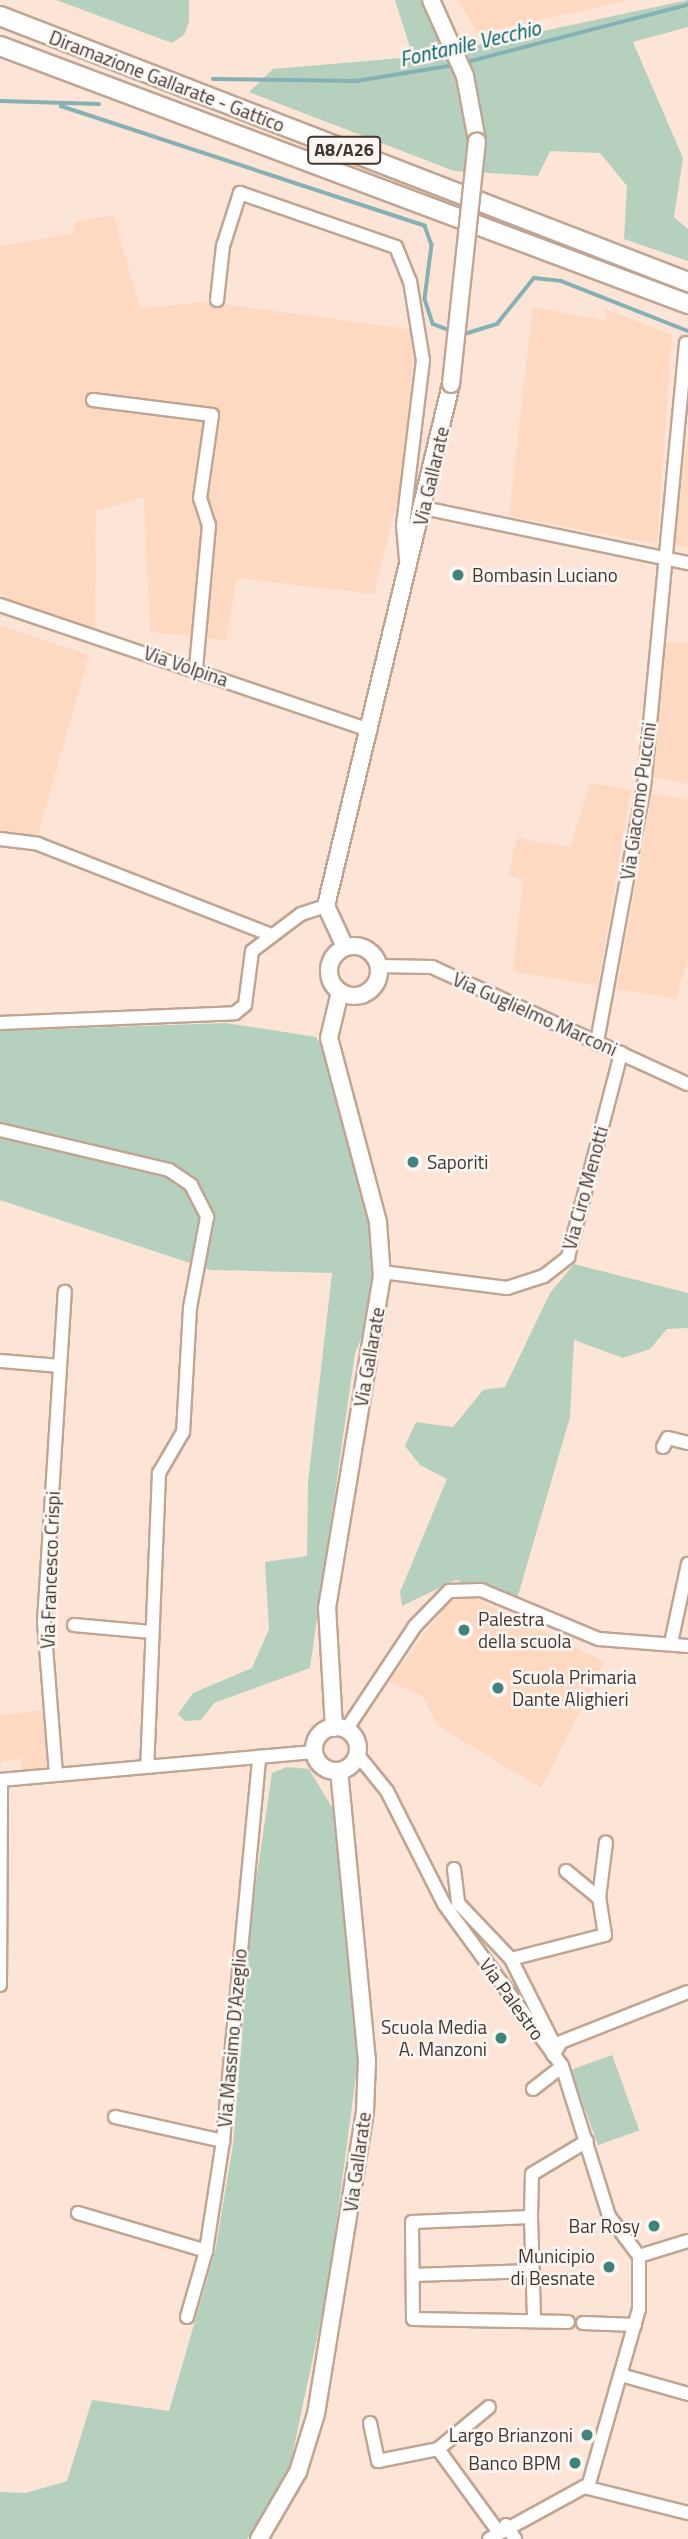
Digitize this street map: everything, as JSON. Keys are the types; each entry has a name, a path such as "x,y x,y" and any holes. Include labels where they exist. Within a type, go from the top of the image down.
{"highway":[{"name":"Diramazione Gallarate - Gattico","path":"0,16 688,282"},
{"name":"Diramazione Gallarate - Gattico","path":"0,46 688,304"}],"main road":[{"name":"Via Gallarate","path":"326,906 408,580 451,384 477,141 465,76 431,0"},
{"path":"326,906 345,947"},
{"path":"345,947 366,949 378,966 368,992 340,992 328,972 345,947"},
{"name":"Via Gallarate","path":"340,992 329,1038 378,1222 382,1272 327,1608 340,1729"},
{"path":"340,1729 357,1754 339,1771 320,1764 314,1752 317,1738 340,1729"},
{"name":"Via Gallarate","path":"259,2539 298,2472 316,2414 365,2112 368,2060 339,1771"}],"street":[{"path":"217,300 223,246 240,193 396,247 410,281 423,360 403,525 408,580"},
{"name":"Via Giacomo Puccini","path":"597,1042 644,787 686,343"},
{"path":"93,400 212,415 200,498 209,525 196,669"},
{"path":"424,508 688,563"},
{"name":"Via Volpina","path":"0,605 370,730"},
{"path":"0,839 38,844 271,935"},
{"path":"0,1023 235,1013 245,1004 252,951 271,935 326,906"},
{"name":"Via Guglielmo Marconi","path":"378,966 432,967 688,1084"},
{"name":"Via Ciro Menotti","path":"382,1272 507,1288 544,1276 568,1257 621,1053"},
{"path":"0,1130 169,1170 191,1185 207,1217 190,1308 183,1432 159,1473 147,1766"},
{"name":"Via Francesco Crispi","path":"56,1774 44,1622 65,1292"},
{"path":"0,1361 60,1366"},
{"path":"663,1447 668,1438 688,1443"},
{"path":"671,1643 688,1564"},
{"path":"340,1729 429,1607 449,1591 466,1588 599,1639 688,1646"},
{"path":"74,1625 151,1632"},
{"path":"0,1985 1,1780 314,1752"},
{"name":"Via Palestro","path":"357,1754 387,1791 444,1904 562,2066 609,2216 639,2256"},
{"name":"Via Massimo D'Azeglio","path":"187,2317 206,2251 223,2141 259,1757"},
{"path":"511,1959 605,1935 599,1898 606,1842"},
{"path":"454,1869 458,1903 511,1959 553,2042 552,2054"},
{"path":"566,1871 599,1898"},
{"path":"552,2054 561,2042 688,1992"},
{"path":"533,2090 562,2066"},
{"path":"115,2117 223,2141"},
{"path":"534,2321 532,2174 587,2141"},
{"path":"78,2213 206,2251"},
{"path":"531,2217 412,2222 413,2319 568,2322"},
{"path":"588,2487 639,2309 639,2256 688,2241"},
{"path":"413,2275 533,2272"},
{"path":"583,2323 635,2325"},
{"path":"621,2375 688,2394"},
{"path":"370,2423 378,2462 438,2449 489,2407"},
{"path":"438,2449 497,2531 515,2539"},
{"path":"497,2531 588,2487 688,2513"}],"shaded area":[{"path":"459,0 630,0 478,34"},
{"path":"113,215 140,308 207,302 416,330 402,481 374,594 237,578 226,640 150,632 144,497 96,511 95,628 6,601 0,593 0,246 74,233 74,222"},
{"path":"533,307 606,321 605,309 672,335 657,544 509,516"},
{"path":"688,436 688,548 670,544"},
{"path":"0,625 89,655 37,838 0,833"},
{"path":"688,642 688,784 653,777 663,643"},
{"path":"590,783 631,790 598,986 513,971 523,879 508,875 517,838 570,847"},
{"path":"652,794 688,800 688,957 676,999 617,989"},
{"name":"Scuola Primaria Dante Alighieri","path":"466,1594 605,1662 541,1788 438,1726 422,1695 389,1682 452,1597"},
{"path":"45,1710 50,1767 22,1770 20,1759 2,1762 0,1769 0,1715"}],"green space":[{"path":"56,0 189,0 189,22 184,35 172,43"},
{"path":"395,0 421,0 445,52 688,0 688,27 633,42 683,158 674,217 688,229 688,261 624,239 627,186 600,153 550,151 538,176 454,171 249,92 273,69 413,57"},
{"path":"226,1023 316,1037 327,1055 363,1184 378,1276 374,1308 355,1353 310,1668 214,1703 201,1720 185,1721 178,1714 193,1693 252,1668 269,1629 265,1562 307,1556 308,1482 332,1273 211,1270 0,1200 0,1031"},
{"path":"574,1264 688,1293 688,1328 667,1329 650,1349 623,1358 574,1340 570,1417 517,1599 456,1580 402,1606 400,1592 447,1479 420,1465 405,1446 416,1422 453,1427 483,1390 505,1387 550,1293"},
{"path":"287,1767 309,1769 333,1809 358,2061 328,2286 290,2466 247,2539 0,2539 0,2492 26,2493 67,2481 92,2400 169,2411 215,2252 233,2145 253,1902 272,1773"},
{"path":"612,2055 639,2130 598,2145 571,2070"}],"waterway":[{"name":"Fontanile Vecchio","path":"463,63 688,5"},
{"name":"Fontanile Vecchio","path":"213,79 356,81 455,65"},
{"name":"Fontanile Vecchio","path":"0,101 99,104"},
{"path":"61,106 425,226 432,245 425,299 433,324 451,331"},
{"path":"461,335 497,324 534,278 561,281 688,331"}],"place":[{"name":"Bombasin Luciano","path":"458,575"},
{"name":"Saporiti","path":"413,1162"},
{"name":"Palestra della scuola","path":"464,1630"},
{"name":"Scuola Primaria Dante Alighieri","path":"498,1688"},
{"name":"Scuola Media A. Manzoni","path":"501,2038"},
{"name":"Bar Rosy","path":"654,2226"},
{"name":"Municipio di Besnate","path":"609,2267"},
{"name":"Largo Brianzoni","path":"587,2435"},
{"name":"Banco BPM","path":"575,2463"}]}
